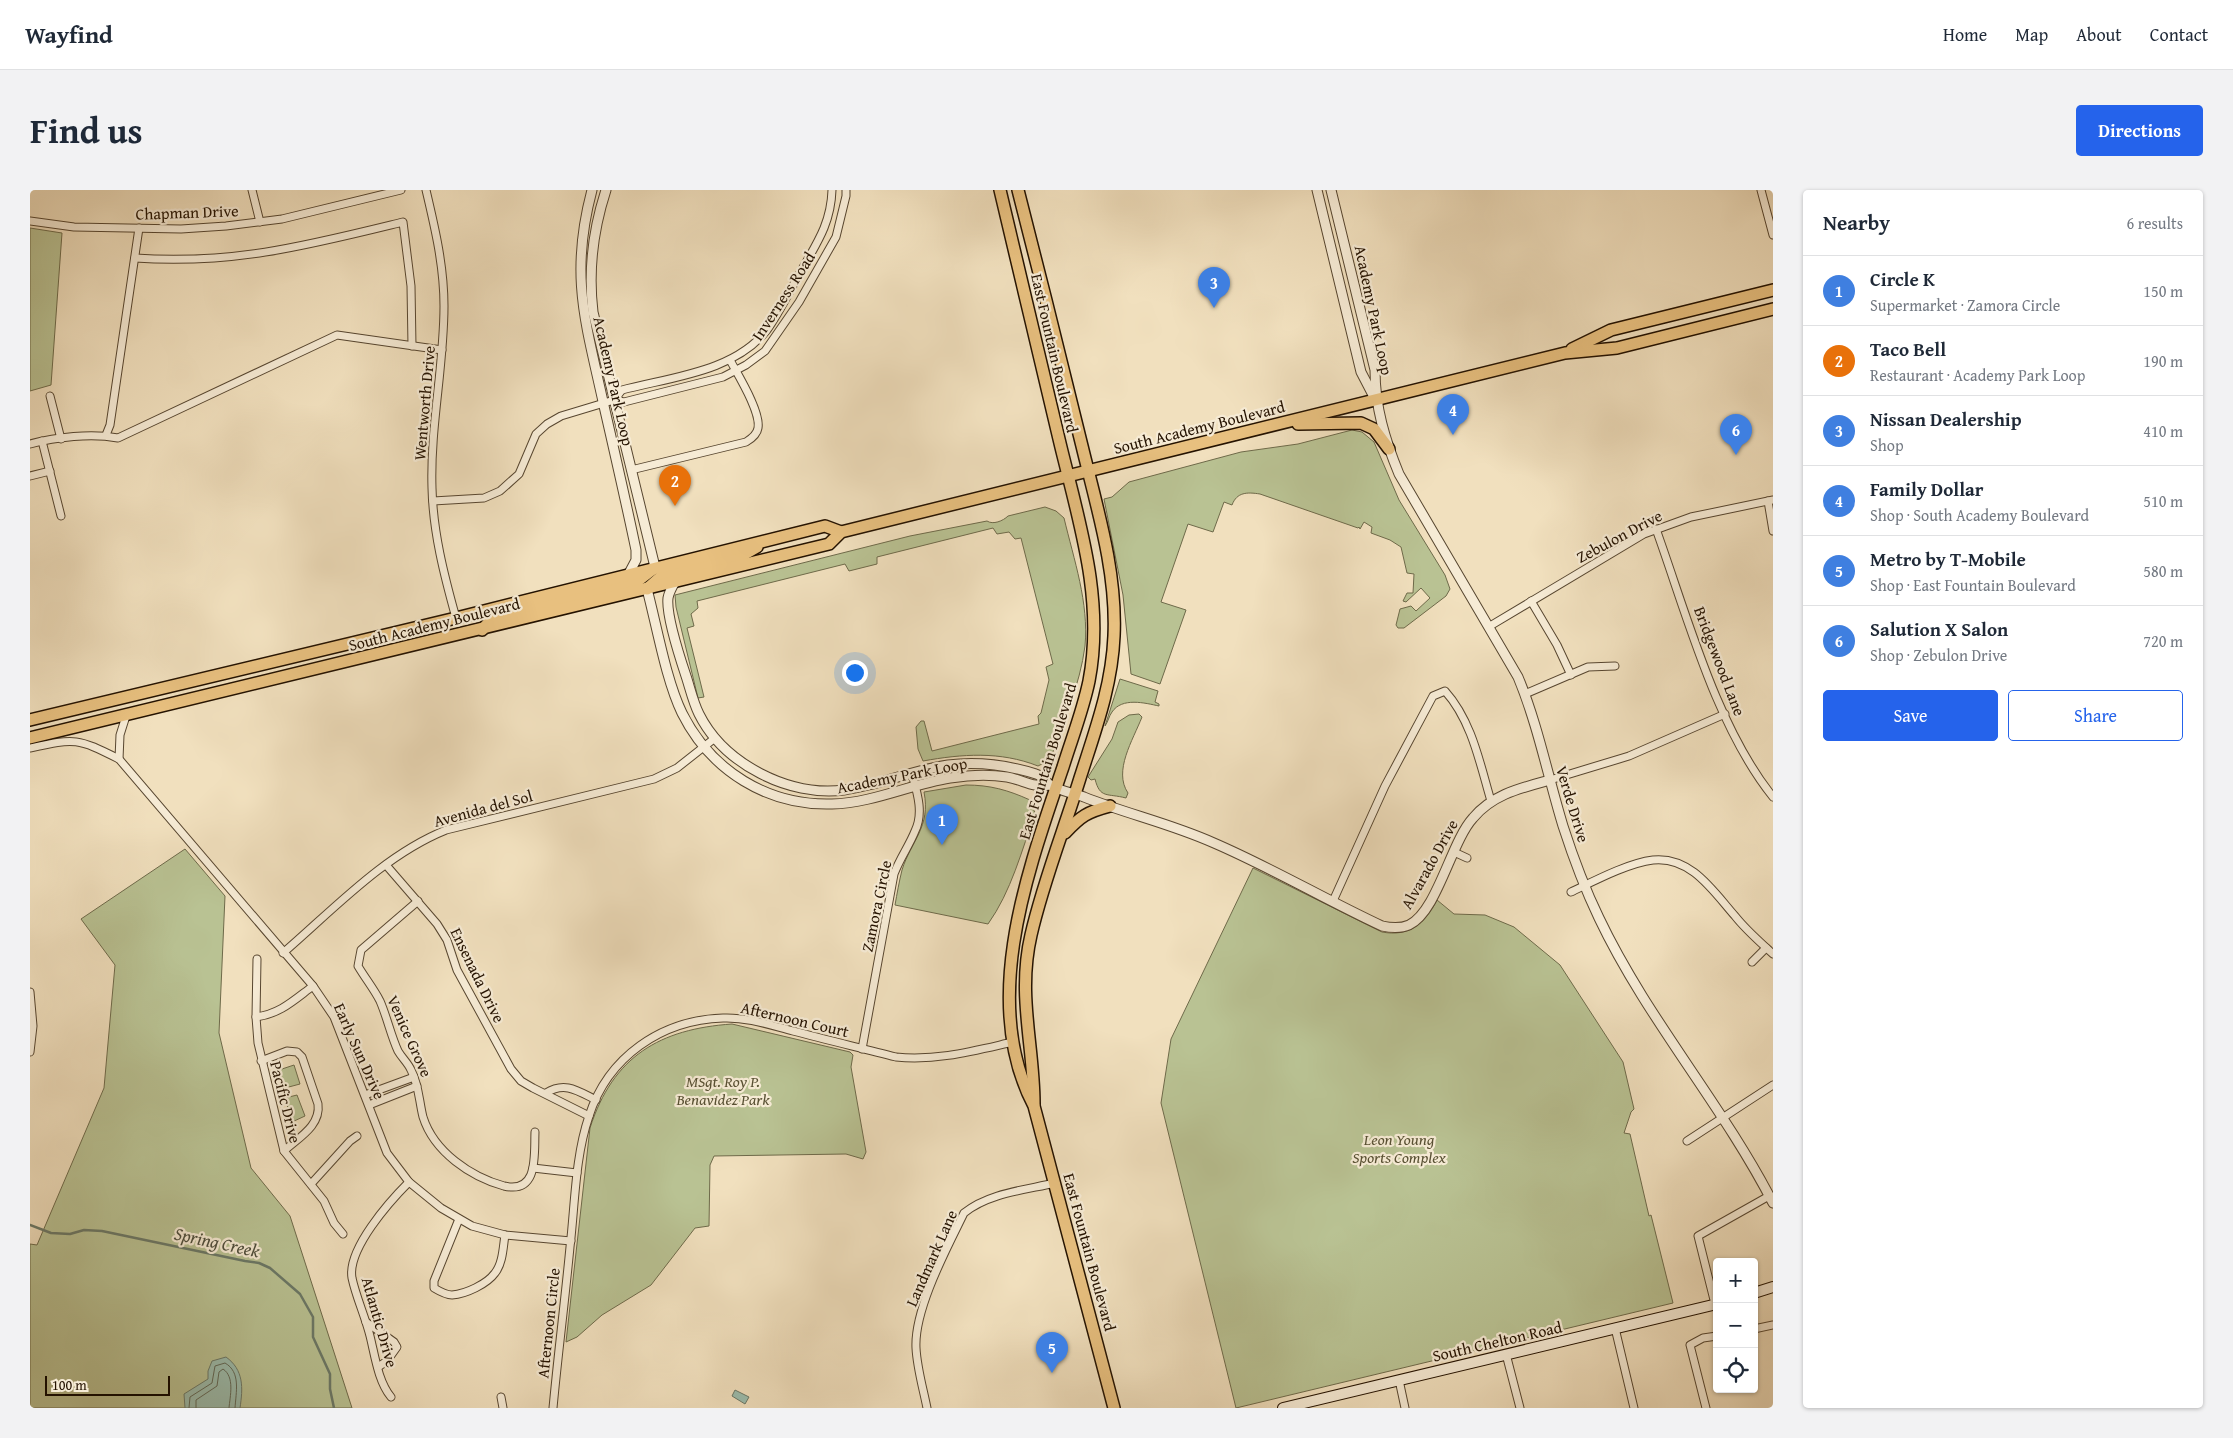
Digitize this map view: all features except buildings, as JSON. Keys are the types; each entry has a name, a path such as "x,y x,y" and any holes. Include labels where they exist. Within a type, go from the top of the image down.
{"highway":[{"name":"East Fountain Boulevard","path":"1000,190 1089,566 1094,613 1090,674 1082,709 1053,786 1014,936 1009,977 1013,1042 1021,1082 1034,1106 1055,1182 1114,1408"},
{"name":"East Fountain Boulevard","path":"1018,190 1088,471 1113,588 1114,637 1107,692 1032,931 1026,966 1026,1021 1034,1078 1034,1106"},
{"name":"South Academy Boulevard","path":"1565,353 1611,330 1773,290"},
{"name":"South Academy Boulevard","path":"30,738 647,590 829,544 840,532 1565,353 1617,348 1773,309"},
{"path":"1274,425 1361,423 1374,429 1389,449"},
{"name":"South Academy Boulevard","path":"30,720 456,618 825,526 840,532"},
{"path":"647,590 663,575 743,555 769,540"},
{"path":"482,630 492,619 635,582 645,577 655,567"},
{"path":"1062,836 1079,818 1088,812 1110,806"}],"main road":[{"path":"1758,1293 1773,1287"},
{"name":"South Chelton Road","path":"1290,1407 1713,1305"}],"street":[{"path":"252,190 260,222"},
{"name":"Chapman Drive","path":"30,221 66,226 204,228 282,219 401,190"},
{"name":"Wentworth Drive","path":"426,190 442,270 444,306 433,448 433,501 440,556 456,618"},
{"name":"Academy Park Loop","path":"592,190 582,233 580,281 588,337 636,550 636,560 628,575"},
{"name":"Academy Park Loop","path":"605,190 595,230 591,284 596,329 655,567"},
{"name":"Inverness Road","path":"832,190 826,226 767,330 750,347 730,360 716,366 622,390 614,400 624,402 723,377 736,371 765,351 799,302 836,237 846,190"},
{"name":"Academy Park Loop","path":"1317,190 1361,372 1375,400"},
{"name":"Academy Park Loop","path":"1331,190 1375,370 1375,400"},
{"path":"1761,190 1773,235"},
{"path":"135,258 197,260 253,255 296,248 403,222 411,286 412,346"},
{"path":"106,436 110,425 139,228"},
{"path":"30,444 61,439 106,436 118,438 337,335 442,350"},
{"path":"631,470 752,439 758,429 757,415 730,360"},
{"path":"50,396 61,439"},
{"path":"433,501 473,500 500,491 519,474 532,442 541,428 561,416 614,400"},
{"name":"Verde Drive","path":"1375,400 1389,449 1407,490 1490,626 1525,694 1569,843 1599,917 1630,976 1723,1118 1771,1199"},
{"path":"42,441 61,516"},
{"path":"30,476 50,471"},
{"path":"1770,500 1773,531"},
{"name":"Zebulon Drive","path":"1490,626 1621,547 1656,529 1691,517 1770,500"},
{"name":"Bridgewood Lane","path":"1656,529 1725,714 1749,762 1773,797"},
{"name":"Academy Park Loop","path":"675,582 670,590 668,606 682,665 698,713 715,738 751,768 801,789 844,790 946,765 994,764 1040,775 1053,786 1076,794"},
{"name":"Academy Park Loop","path":"647,590 676,699 682,713 703,747 728,770 748,784 773,795 802,802 848,802 948,778 978,775 1010,778 1037,787 1053,786"},
{"path":"1532,601 1558,645 1571,674"},
{"path":"1525,694 1588,667 1615,666"},
{"path":"1332,901 1385,786 1434,696 1444,692 1456,704 1476,749 1491,801"},
{"name":"Alvarado Drive","path":"1076,794 1159,822 1216,844 1382,926 1397,928 1410,925 1423,912 1471,820 1491,801 1519,788 1629,756 1725,714"},
{"path":"119,758 120,735 126,716"},
{"name":"Avenida del Sol","path":"283,953 386,865 414,845 446,830 666,774 677,768 715,738"},
{"name":"Early Sun Drive","path":"30,748 61,741 78,741 97,747 119,758 313,986 334,1017 387,1153 409,1182 441,1208 472,1226 505,1235 571,1241"},
{"name":"Zamora Circle","path":"862,1049 894,874 919,818 916,786 912,774"},
{"path":"1454,852 1467,858"},
{"path":"1571,892 1645,861 1674,862 1690,869 1705,881 1736,917 1773,954"},
{"name":"Ensenada Drive","path":"386,865 437,924 446,940 457,970 511,1069 521,1081 546,1092 556,1101 588,1116"},
{"name":"Venice Grove","path":"418,901 361,950 358,957 358,966 380,1000 398,1051 411,1068 427,1127 441,1147 458,1164 476,1176 515,1188 523,1186 530,1178 533,1168"},
{"path":"1752,962 1766,948"},
{"name":"Pacific Drive","path":"257,960 256,1017 261,1061 284,1151 324,1201 334,1223 343,1234"},
{"path":"256,1017 271,1015 282,1010 313,986"},
{"path":"30,992 33,1026 30,1052"},
{"name":"Afternoon Court","path":"571,1241 577,1173 588,1116 614,1069 638,1046 652,1037 688,1023 723,1018 741,1019 896,1057 933,1059 1013,1042"},
{"path":"261,1061 286,1050 298,1052 302,1057 318,1104 319,1112 313,1126 284,1151"},
{"path":"366,1095 414,1077"},
{"path":"1688,1141 1773,1085"},
{"path":"369,1105 417,1086"},
{"path":"546,1092 554,1088 567,1086 596,1100"},
{"path":"536,1132 533,1168 577,1173"},
{"path":"311,1184 350,1141 357,1136"},
{"name":"Atlantic Drive","path":"391,1397 378,1367 352,1278 353,1257 395,1197 409,1182"},
{"name":"Landmark Lane","path":"928,1408 917,1362 917,1328 921,1310 964,1212 975,1204 991,1198 1055,1182"},
{"path":"1716,1303 1698,1236 1771,1199"},
{"path":"459,1219 434,1281 434,1288 443,1293 453,1294 487,1281 496,1272 501,1259 505,1235"},
{"name":"Afternoon Circle","path":"552,1408 571,1241"},
{"path":"366,1322 394,1342 397,1348 387,1361 378,1367"},
{"path":"1758,1328 1773,1325"},
{"path":"1615,1328 1634,1408"},
{"path":"1706,1408 1690,1345 1703,1338 1713,1337"},
{"path":"1506,1354 1520,1408"},
{"path":"1399,1380 1405,1408"},
{"path":"501,1397 503,1408"}],"green space":[{"path":"30,228 62,233 51,385 30,391"},
{"path":"1352,430 1362,432 1374,442 1399,500 1445,575 1450,589 1446,596 1404,628 1398,628 1396,625 1400,609 1411,606 1416,611 1430,598 1421,588 1406,602 1403,601 1407,593 1413,593 1414,574 1407,573 1401,547 1390,540 1371,533 1372,527 1364,522 1360,529 1359,527 1260,494 1243,494 1232,505 1224,502 1213,532 1188,524 1161,602 1186,610 1160,684 1131,674 1123,595 1104,499 1112,497 1129,482 1241,452 1298,444"},
{"path":"1045,507 1056,511 1064,518 1080,582 1086,630 1083,661 1050,760 1038,766 1009,758 981,755 923,761 918,749 916,727 921,721 924,721 932,751 1039,724 1038,716 1041,713 1049,680 1046,667 1053,664 1021,538 1015,539 1009,532 997,534 993,528 877,557 877,564 849,571 845,564 697,601 698,608 691,614 694,626 687,628 704,697 698,698 676,607 675,595 910,536 987,521 992,523 998,522 1008,516"},
{"path":"1120,679 1158,691 1155,702 1159,706 1134,702 1122,704 1112,712 1105,726"},
{"path":"1139,714 1142,717 1123,765 1124,784 1128,793 1126,798 1105,794 1099,790 1095,779 1091,780 1088,777 1112,739 1118,722 1129,715"},
{"path":"966,785 991,787 1022,796 1030,800 1035,813 1010,885 988,924 895,905 902,870 925,815 924,792"},
{"path":"185,849 225,896 219,1033 251,1168 290,1216 352,1408 30,1408 30,1244 37,1245 104,1088 115,965 81,919"},
{"name":"Leon Young Sports Complex","path":"1253,868 1382,932 1400,932 1415,927 1427,916 1437,900 1454,914 1485,915 1514,927 1560,965 1623,1062 1634,1109 1631,1112 1624,1133 1630,1134 1649,1216 1651,1215 1673,1303 1236,1408 1161,1103 1171,1039"},
{"name":"MSgt. Roy P. Benavidez Park","path":"732,1024 850,1052 853,1055 851,1067 866,1152 863,1159 846,1154 714,1156 710,1165 709,1226 695,1228 651,1285 602,1315 577,1337 566,1342 590,1128 600,1103 612,1082 626,1065 643,1051 661,1040 683,1032"},
{"path":"294,1065 300,1084 285,1088 279,1070"},
{"path":"297,1095 305,1116 292,1122 285,1098"}],"water":[{"path":"226,1357 236,1368 241,1380 240,1408 185,1408 184,1394 208,1379 208,1371 212,1361"},
{"path":"735,1390 749,1397 745,1404 732,1396"}],"waterway":[{"name":"Spring Creek","path":"30,1225 51,1233 70,1234 84,1230 102,1231 259,1263 270,1268 300,1294 313,1317 313,1337 330,1374 330,1389 334,1408"}],"place":[{"name":"Nissan Dealership","path":"1214,308"},
{"name":"Family Dollar","path":"1453,435"},
{"name":"Salution X Salon","path":"1736,455"},
{"name":"Taco Bell","path":"675,506"},
{"name":"Circle K","path":"942,845"},
{"name":"Metro by T-Mobile","path":"1052,1373"}]}
